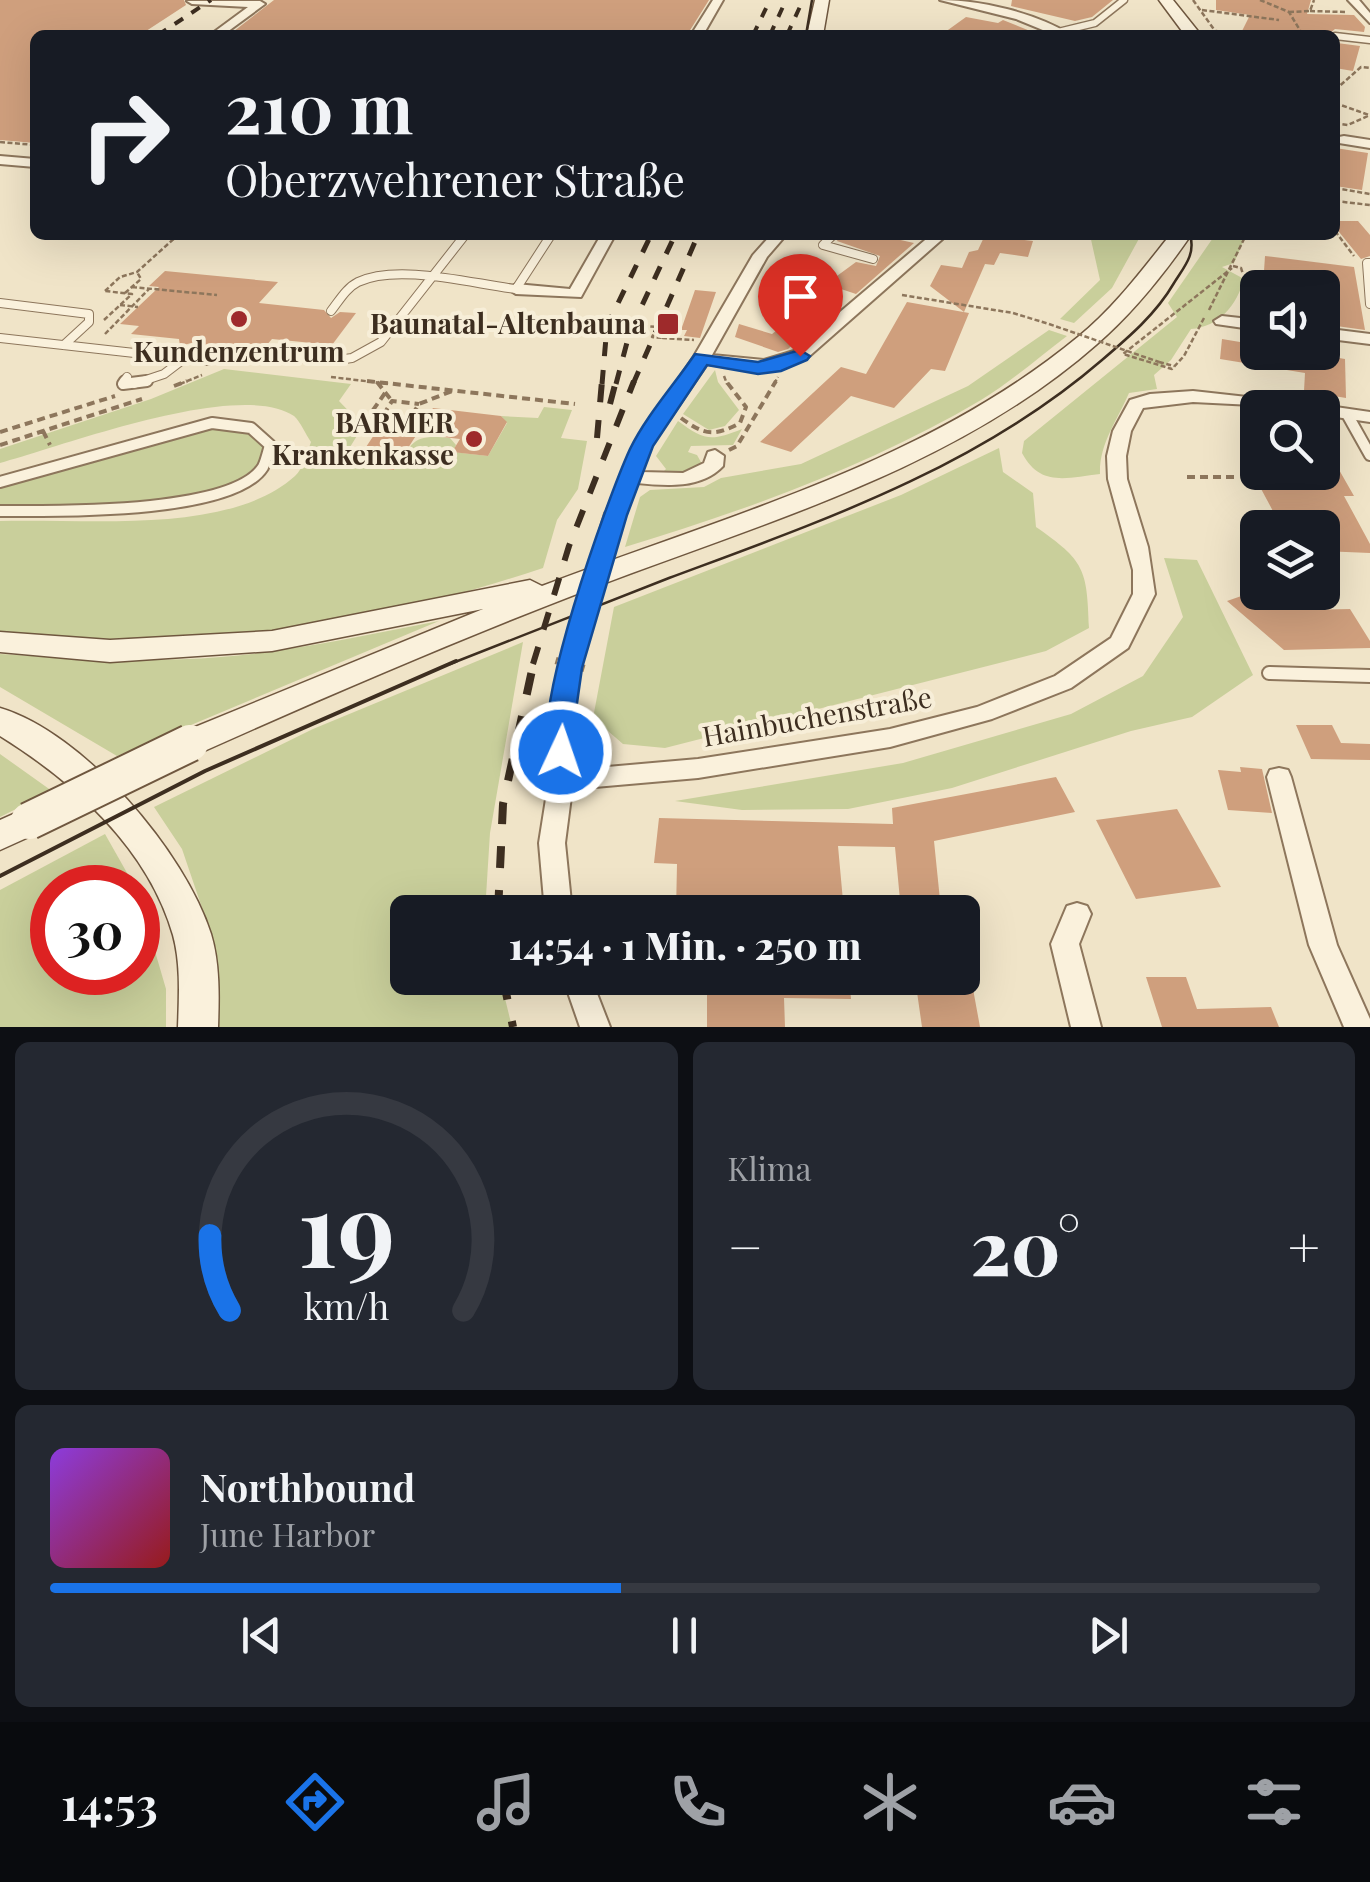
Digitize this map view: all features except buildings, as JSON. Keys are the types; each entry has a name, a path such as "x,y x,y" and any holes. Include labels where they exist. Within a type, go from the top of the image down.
{"main road":[{"path":"817,30 822,0"},
{"path":"1166,0 1196,30"},
{"path":"1178,0 1197,30"},
{"path":"1130,295 1128,280 1156,240"},
{"path":"14,828 190,743 576,584 886,466 977,420 1089,340 1144,284 1177,240"},
{"path":"0,642 110,651 272,641 576,584"},
{"path":"0,720 56,755 111,805 134,830 172,886 192,937 198,1027"}],"street":[{"path":"700,30 718,0"},
{"path":"951,0 1052,30"},
{"path":"1353,0 1368,16"},
{"path":"192,1 262,2"},
{"path":"223,30 262,2"},
{"path":"1344,140 1370,144"},
{"path":"19,162 28,145"},
{"path":"0,160 30,163"},
{"path":"516,289 575,294 605,240"},
{"path":"557,895 552,843 562,780 560,724 569,668 615,515 642,446 761,255 774,240"},
{"path":"702,349 774,367 800,356 935,240"},
{"path":"879,291 902,294"},
{"path":"1222,321 1240,324"},
{"path":"1340,336 1370,340"},
{"name":"Hainbuchenstraße","path":"562,780 682,772 860,746 951,723 1087,669 1126,638 1144,595 1139,556 1122,505 1117,456 1136,404 1153,397 1240,402"},
{"path":"1340,413 1370,417"},
{"path":"630,476 676,480 698,476 713,466 715,456"},
{"path":"1279,776 1322,945 1359,1027"},
{"path":"1077,914 1066,944 1086,1027"},
{"path":"583,995 595,1027"}],"lane":[{"path":"1072,30 1095,23 1124,0"},
{"path":"1340,36 1370,40"},
{"path":"0,338 206,361 264,354 330,361 360,356 381,342 460,240"},
{"path":"331,311 358,282 396,275 516,289 549,240"},
{"path":"828,240 823,245 874,259"},
{"path":"1368,263 1370,304"},
{"path":"0,303 88,314 89,322 64,345"},
{"path":"127,377 122,384 137,384 171,371 184,358"},
{"path":"1347,414 1370,455"},
{"path":"0,482 212,423 252,428 270,445 268,460 248,480 194,500 132,509 0,511"},
{"path":"1270,673 1370,676"}],"path":[{"path":"1193,0 1202,10 1293,22"},
{"path":"1260,0 1289,14 1299,30"},
{"path":"1310,11 1314,0"},
{"path":"1198,30 1202,10"},
{"path":"1279,20 1310,11 1368,16"},
{"path":"1340,86 1361,67 1370,68"},
{"path":"1340,105 1369,115"},
{"path":"1340,124 1348,125 1369,115"},
{"path":"0,142 28,145"},
{"path":"1340,189 1370,194"},
{"path":"1340,201 1370,206"},
{"path":"1340,238 1355,258 1368,263"},
{"path":"76,346 132,294 104,291 120,277 137,272 172,240"},
{"path":"1177,366 1244,240"},
{"path":"1177,366 1159,367 1124,354 1232,267 1242,270"},
{"path":"125,293 141,279 137,272"},
{"path":"132,287 217,296"},
{"path":"105,334 136,307 148,289"},
{"path":"902,294 1013,313 1177,366"},
{"path":"120,305 136,307"},
{"path":"613,322 657,327 652,337 680,340 702,349"},
{"path":"662,338 666,330"},
{"path":"680,340 684,330"},
{"path":"715,456 737,446 779,380 774,367"},
{"path":"681,418 703,434 721,433 740,423 746,407 730,390 723,370"},
{"path":"160,392 209,372"},
{"path":"376,382 576,404"},
{"path":"376,382 392,401 420,404 452,390"},
{"path":"386,393 371,414 378,421 394,423 391,427"},
{"path":"0,444 147,397"},
{"path":"392,401 384,414 414,425"},
{"path":"409,420 420,404"},
{"path":"0,432 74,408 82,419"},
{"path":"43,431 50,445"},
{"path":"1187,477 1239,477"}],"green space":[{"path":"1091,240 1138,240 1112,288 1074,323 1060,319 1100,280"},
{"path":"1212,240 1244,240 1234,263 1222,267 1240,277 1237,298 1218,319 1191,329 1171,360 1154,375 1157,389 1129,393 1106,443 1100,474 1055,478 1029,464 1022,453 1024,441 1177,317 1168,303"},
{"path":"1049,330 1067,336 992,393 939,423 808,484 625,547 640,497 650,490 704,487 721,478 801,464 968,386"},
{"path":"224,369 351,384 339,401 363,426 339,465 394,470 410,446 428,437 450,438 456,445 453,452 488,456 507,423 501,416 538,418 544,407 572,410 561,438 587,441 578,489 557,520 543,568 392,611 287,632 130,643 0,631 0,521 195,516 267,495 298,473 311,442 296,418 268,407 234,405 150,419 0,463 0,449 151,399"},
{"path":"715,370 718,382 739,410 725,426 709,430 683,414"},
{"path":"678,421 708,437 742,429 733,445 691,446 688,452 697,455 702,464 683,472 663,472 666,469 656,456"},
{"path":"224,425 247,430 264,442 266,456 243,477 213,491 142,505 0,508 0,484 145,441"},
{"path":"999,448 1003,472 1033,493 1036,527 1065,549 1080,568 1087,592 1089,628 1046,651 665,748 623,744 593,718 614,607 901,495"},
{"path":"1164,558 1197,560 1253,675 1192,717 1131,731 952,788 848,809 742,810 675,801 903,763 1071,714 1143,676 1183,617"},
{"path":"439,621 117,756 0,687 0,654 138,660 221,657 303,647"},
{"path":"523,642 490,833 486,895 390,895 390,995 504,995 512,1027 219,1027 215,946 182,849 154,807 313,729"},
{"path":"0,754 52,791 0,817"},
{"path":"105,834 123,865 47,865"},
{"path":"30,874 30,995 160,995 160,968 166,989 166,1027 0,1027 0,890"}],"tram line":[{"path":"807,30 812,0"},
{"path":"450,664 840,512 896,488 1003,432 1054,398 1141,324 1185,266 1190,240"},
{"path":"0,876 205,771 456,661"}],"railway":[{"path":"166,30 211,0"},
{"path":"755,30 770,0"},
{"path":"772,30 786,0"},
{"path":"789,30 803,0"},
{"path":"602,384 607,326 649,240"},
{"path":"616,384 630,331 673,240"},
{"path":"633,384 696,240"},
{"path":"597,438 602,381"},
{"path":"610,404 616,381"},
{"path":"533,664 569,546 634,381"},
{"path":"499,895 503,804 534,661"},
{"path":"506,995 513,1027"}],"place":[{"name":"Kundenzentrum","path":"239,319"},
{"name":"Baunatal-Altenbauna","path":"668,324"},
{"name":"BARMER Krankenkasse","path":"474,439"}],"route":[{"path":"561,752 560,724 569,668 615,515 642,446 702,358 758,368 774,367 800,356"}]}
